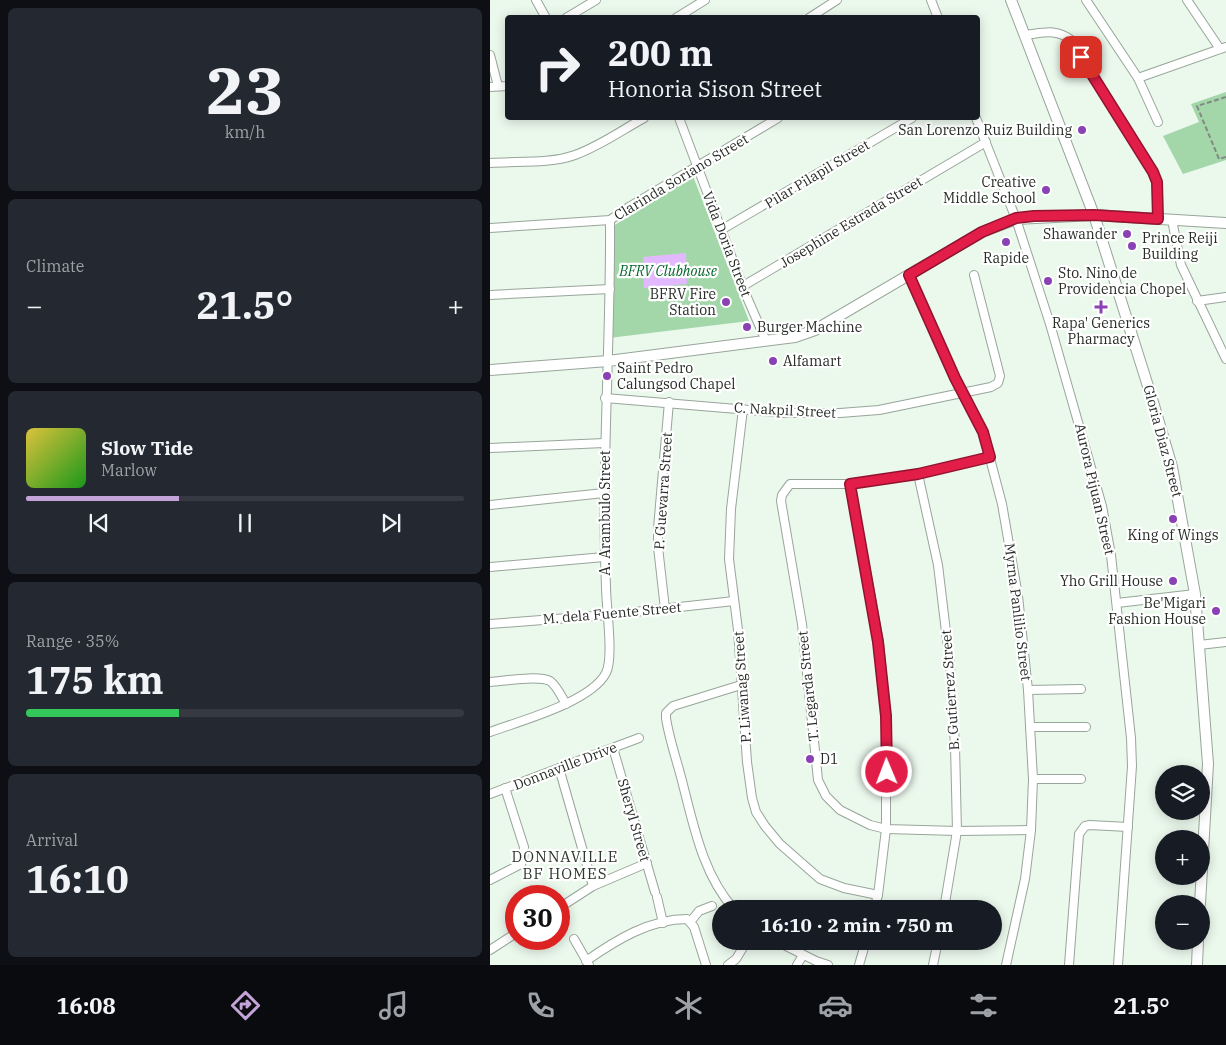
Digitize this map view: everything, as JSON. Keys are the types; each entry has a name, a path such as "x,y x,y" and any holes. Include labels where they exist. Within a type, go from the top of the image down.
{"street":[{"path":"536,0 544,15"},
{"path":"571,15 596,0"},
{"path":"681,15 705,0"},
{"path":"814,15 837,0"},
{"path":"931,0 937,15"},
{"name":"Gloria Diaz Street","path":"1011,0 1094,215 1151,393 1172,467 1195,594 1208,764 1201,895"},
{"path":"1086,0 1138,78 1158,122"},
{"path":"1138,78 1223,48 1187,0"},
{"path":"1025,34 1056,32 1063,34 1071,40 1153,172 1157,182 1158,219"},
{"path":"490,55 494,87"},
{"path":"490,162 548,160 574,156 640,120"},
{"name":"Vida Doria Street","path":"680,120 766,341"},
{"name":"Clarinda Soriano Street","path":"490,228 610,220 775,120"},
{"name":"Pilar Pilapil Street","path":"722,230 909,120"},
{"name":"Aurora Pijuan Street","path":"977,120 1016,218 1050,324 1090,458 1102,506 1111,555 1131,738 1132,766 1118,965"},
{"name":"Josephine Estrada Street","path":"743,286 986,142"},
{"path":"490,370 608,362 796,337 815,330 982,232 1016,218 1094,215 1226,223"},
{"name":"A. Arambulo Street","path":"490,732 580,698 596,687 606,672 610,654 604,557 604,443 610,289 610,220"},
{"path":"1172,220 1181,266 1226,359"},
{"name":"Myrna Panlilio Street","path":"909,275 962,393 983,432 1010,543 1018,596 1028,690 1033,779 1031,830 1025,879 1006,965"},
{"name":"C. Nakpil Street","path":"605,398 785,413 840,413 879,410 996,386 1000,380 974,275"},
{"path":"490,295 610,289"},
{"path":"1197,301 1226,298"},
{"name":"P. Guevarra Street","path":"665,608 658,538 669,402"},
{"name":"P. Liwanag Street","path":"743,409 729,534 729,559 747,762 752,798 756,812 780,844 820,879 844,888 878,895"},
{"path":"490,448 604,443"},
{"path":"877,900 886,828 886,716 880,651 850,484 918,474 990,457"},
{"name":"B. Gutierrez Street","path":"918,474 938,565 950,664 955,746 957,831 946,900"},
{"name":"T. Legarda Street","path":"850,484 790,484 782,495 781,501 802,624 818,780 826,796 840,810 870,825 886,828 957,831 1031,830"},
{"path":"490,505 604,493"},
{"path":"490,567 604,557"},
{"path":"1117,603 1195,594"},
{"name":"M. dela Fuente Street","path":"490,624 607,615 734,601"},
{"path":"1199,645 1226,642"},
{"path":"490,682 529,679 548,680 556,686 566,704"},
{"path":"728,900 717,885 696,836 666,712 673,706 741,685"},
{"path":"1028,690 1081,689"},
{"path":"1030,727 1086,727"},
{"name":"Donnaville Drive","path":"490,794 639,738"},
{"name":"Sheryl Street","path":"613,748 663,923"},
{"path":"560,768 593,886"},
{"path":"1033,779 1081,779"},
{"path":"490,880 521,864 525,853 505,788"},
{"path":"1069,965 1079,834 1085,826 1090,825 1128,827"},
{"path":"570,901 593,886 647,863"},
{"path":"691,921 699,911 712,906"},
{"path":"574,939 588,963 614,941 631,933 663,923 687,919 691,921 694,927 706,965"},
{"path":"490,950 505,940"},
{"path":"728,965 736,959 742,950"},
{"path":"793,950 828,965"},
{"path":"860,965 864,950"},
{"path":"933,965 936,950"},
{"path":"1197,965 1198,950"},
{"path":"797,965 803,955"}],"path":[{"path":"1226,97 1197,106 1219,160 1226,157"}],"green space":[{"path":"1226,92 1226,160 1183,174 1163,136 1199,122 1191,104"},
{"name":"BFRV Clubhouse","path":"693,176 749,321 609,338 610,228"}],"shaded area":[{"path":"686,253 687,284 644,288 643,257"}],"place":[{"name":"San Lorenzo Ruiz Building","path":"1082,130"},
{"name":"Creative Middle School","path":"1046,190"},
{"name":"Shawander","path":"1127,234"},
{"name":"Rapide","path":"1006,242"},
{"name":"Prince Reiji Building","path":"1132,246"},
{"name":"Sto. Nino de Providencia Chopel","path":"1048,281"},
{"name":"BFRV Fire Station","path":"726,302"},
{"name":"Rapa' Generics Pharmacy","path":"1101,307"},
{"name":"Burger Machine","path":"747,327"},
{"name":"Alfamart","path":"773,361"},
{"name":"Saint Pedro Calungsod Chapel","path":"607,376"},
{"name":"King of Wings","path":"1173,519"},
{"name":"Yho Grill House","path":"1173,581"},
{"name":"Be'Migari Fashion House","path":"1216,611"},
{"name":"D1","path":"810,759"}],"district":[{"name":"DONNAVILLE BF HOMES","path":"565,864"}],"route":[{"path":"887,772 886,716 878,642 850,484 918,474 990,457 983,432 962,393 909,275 982,232 1016,218 1094,215 1158,219 1157,182 1153,172 1081,57"}]}
